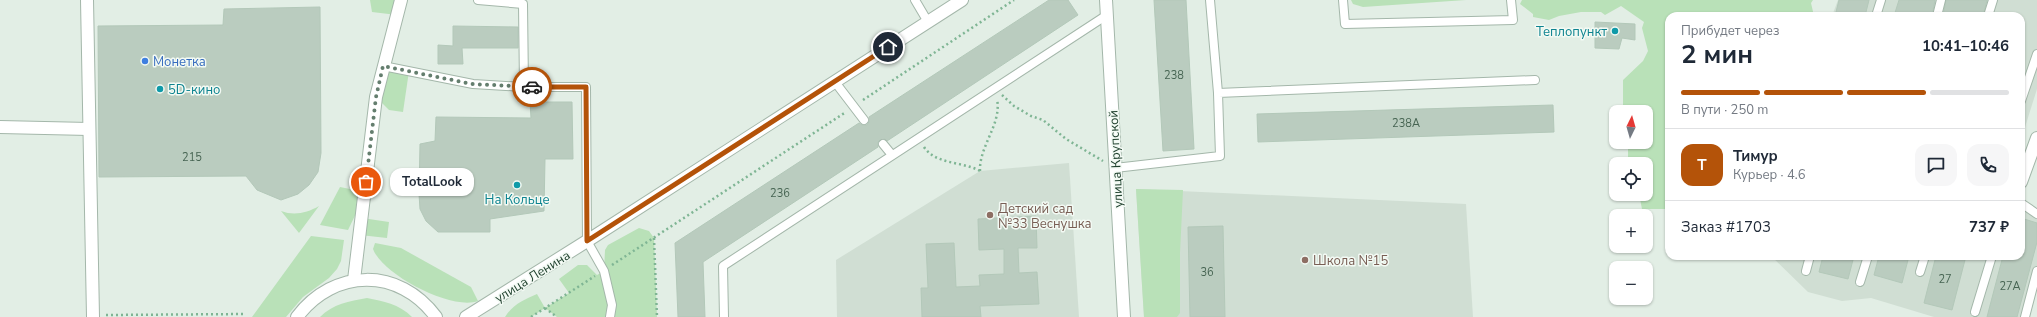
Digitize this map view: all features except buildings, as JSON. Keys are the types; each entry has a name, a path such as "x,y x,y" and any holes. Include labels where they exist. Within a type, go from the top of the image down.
{"street":[{"path":"87,0 93,316"},
{"path":"354,280 376,97 401,0"},
{"name":"улица Ленина","path":"466,317 962,0"},
{"name":"улица Крупской","path":"1106,0 1124,317"},
{"path":"0,127 89,129"},
{"path":"2025,171 2037,138"},
{"path":"297,317 306,306 327,289 354,280 381,280 395,284 419,298 436,317"}],"lane":[{"path":"478,0 523,4 524,87"},
{"path":"915,0 928,22"},
{"path":"1115,168 1220,156 1218,93 1210,0"},
{"path":"1343,0 1345,24 1513,20 1511,0"},
{"path":"1877,12 1880,0"},
{"path":"1938,12 1941,0"},
{"path":"1989,12 1993,0"},
{"path":"724,317 723,266 1107,15"},
{"path":"2025,89 2037,54"},
{"path":"383,66 472,84 524,87 586,87 587,241 604,271 612,305 610,317"},
{"path":"1218,93 1535,80"},
{"path":"835,82 864,120"},
{"path":"883,144 892,155"},
{"path":"2025,206 2037,214"},
{"path":"1806,271 1809,260"},
{"path":"1860,282 1867,260"},
{"path":"1920,272 1924,260"},
{"path":"1975,312 1991,260"},
{"path":"2025,317 2037,271"}],"path":[{"path":"531,317 604,271 1014,0"},
{"path":"918,138 929,155 970,165 980,171 981,158 994,127 999,106 995,87"},
{"path":"995,87 1014,106 1031,116 1043,120 1066,139 1115,168"},
{"path":"654,238 657,317"},
{"path":"545,308 557,317"},
{"path":"93,316 246,314"}],"shaded area":[{"path":"1838,0 2037,0 2037,89 2025,127 2025,12 1834,12"},
{"name":"Детский сад №33 Веснушка","path":"1069,163 1079,317 837,317 836,260 980,171"},
{"name":"Школа №15","path":"1136,189 1466,204 1473,317 1144,317"},
{"path":"2025,210 2037,214 2037,285 2029,317 1934,317 1871,298 1842,301 1808,292 1775,260 2025,260"}],"green space":[{"path":"370,0 401,0 397,15 372,12"},
{"path":"1351,0 1466,0 1363,7 1353,4"},
{"path":"1522,0 1813,0 1811,3 1813,12 1665,12 1665,209 1642,209 1640,201 1653,201 1653,157 1628,157 1628,149 1653,149 1653,105 1623,105 1623,80 1643,61 1648,51 1642,28 1644,22 1621,6 1605,15 1601,12 1581,12 1559,16 1549,20 1533,17 1533,14 1520,4"},
{"path":"383,66 409,71 403,112 389,110 376,97"},
{"path":"340,187 350,189 364,197 348,230 320,225"},
{"path":"1136,189 1183,190 1180,253 1180,313 1177,317 1144,317"},
{"path":"319,206 299,233 281,211 286,213 300,213"},
{"path":"362,218 389,222 387,238 360,235"},
{"path":"639,228 649,231 654,238 657,317 557,317 545,308 569,293 559,279 578,265 587,265 597,275 604,271 605,250 608,245"},
{"path":"311,236 344,240 341,261 337,269 329,278 303,297 286,317 252,317"},
{"path":"375,243 401,248 471,287 478,301 466,303 451,301 435,296 403,279 389,269 379,259 373,249"},
{"path":"537,294 545,308 531,317 505,317 523,300"},
{"path":"367,298 396,306 412,317 320,317 336,306"}],"way so far":[{"path":"366,182 376,97 383,66 472,84 532,87"}],"place":[{"name":"Теплопункт","path":"1615,31"},
{"name":"Монетка","path":"145,61"},
{"name":"5D-кино","path":"160,89"},
{"name":"TotalLook","path":"366,182"},
{"name":"На Кольце","path":"517,185"},
{"name":"Детский сад №33 Веснушка","path":"990,215"},
{"name":"Школа №15","path":"1305,260"}],"route":[{"path":"532,87 586,87 587,241 888,47"}]}
